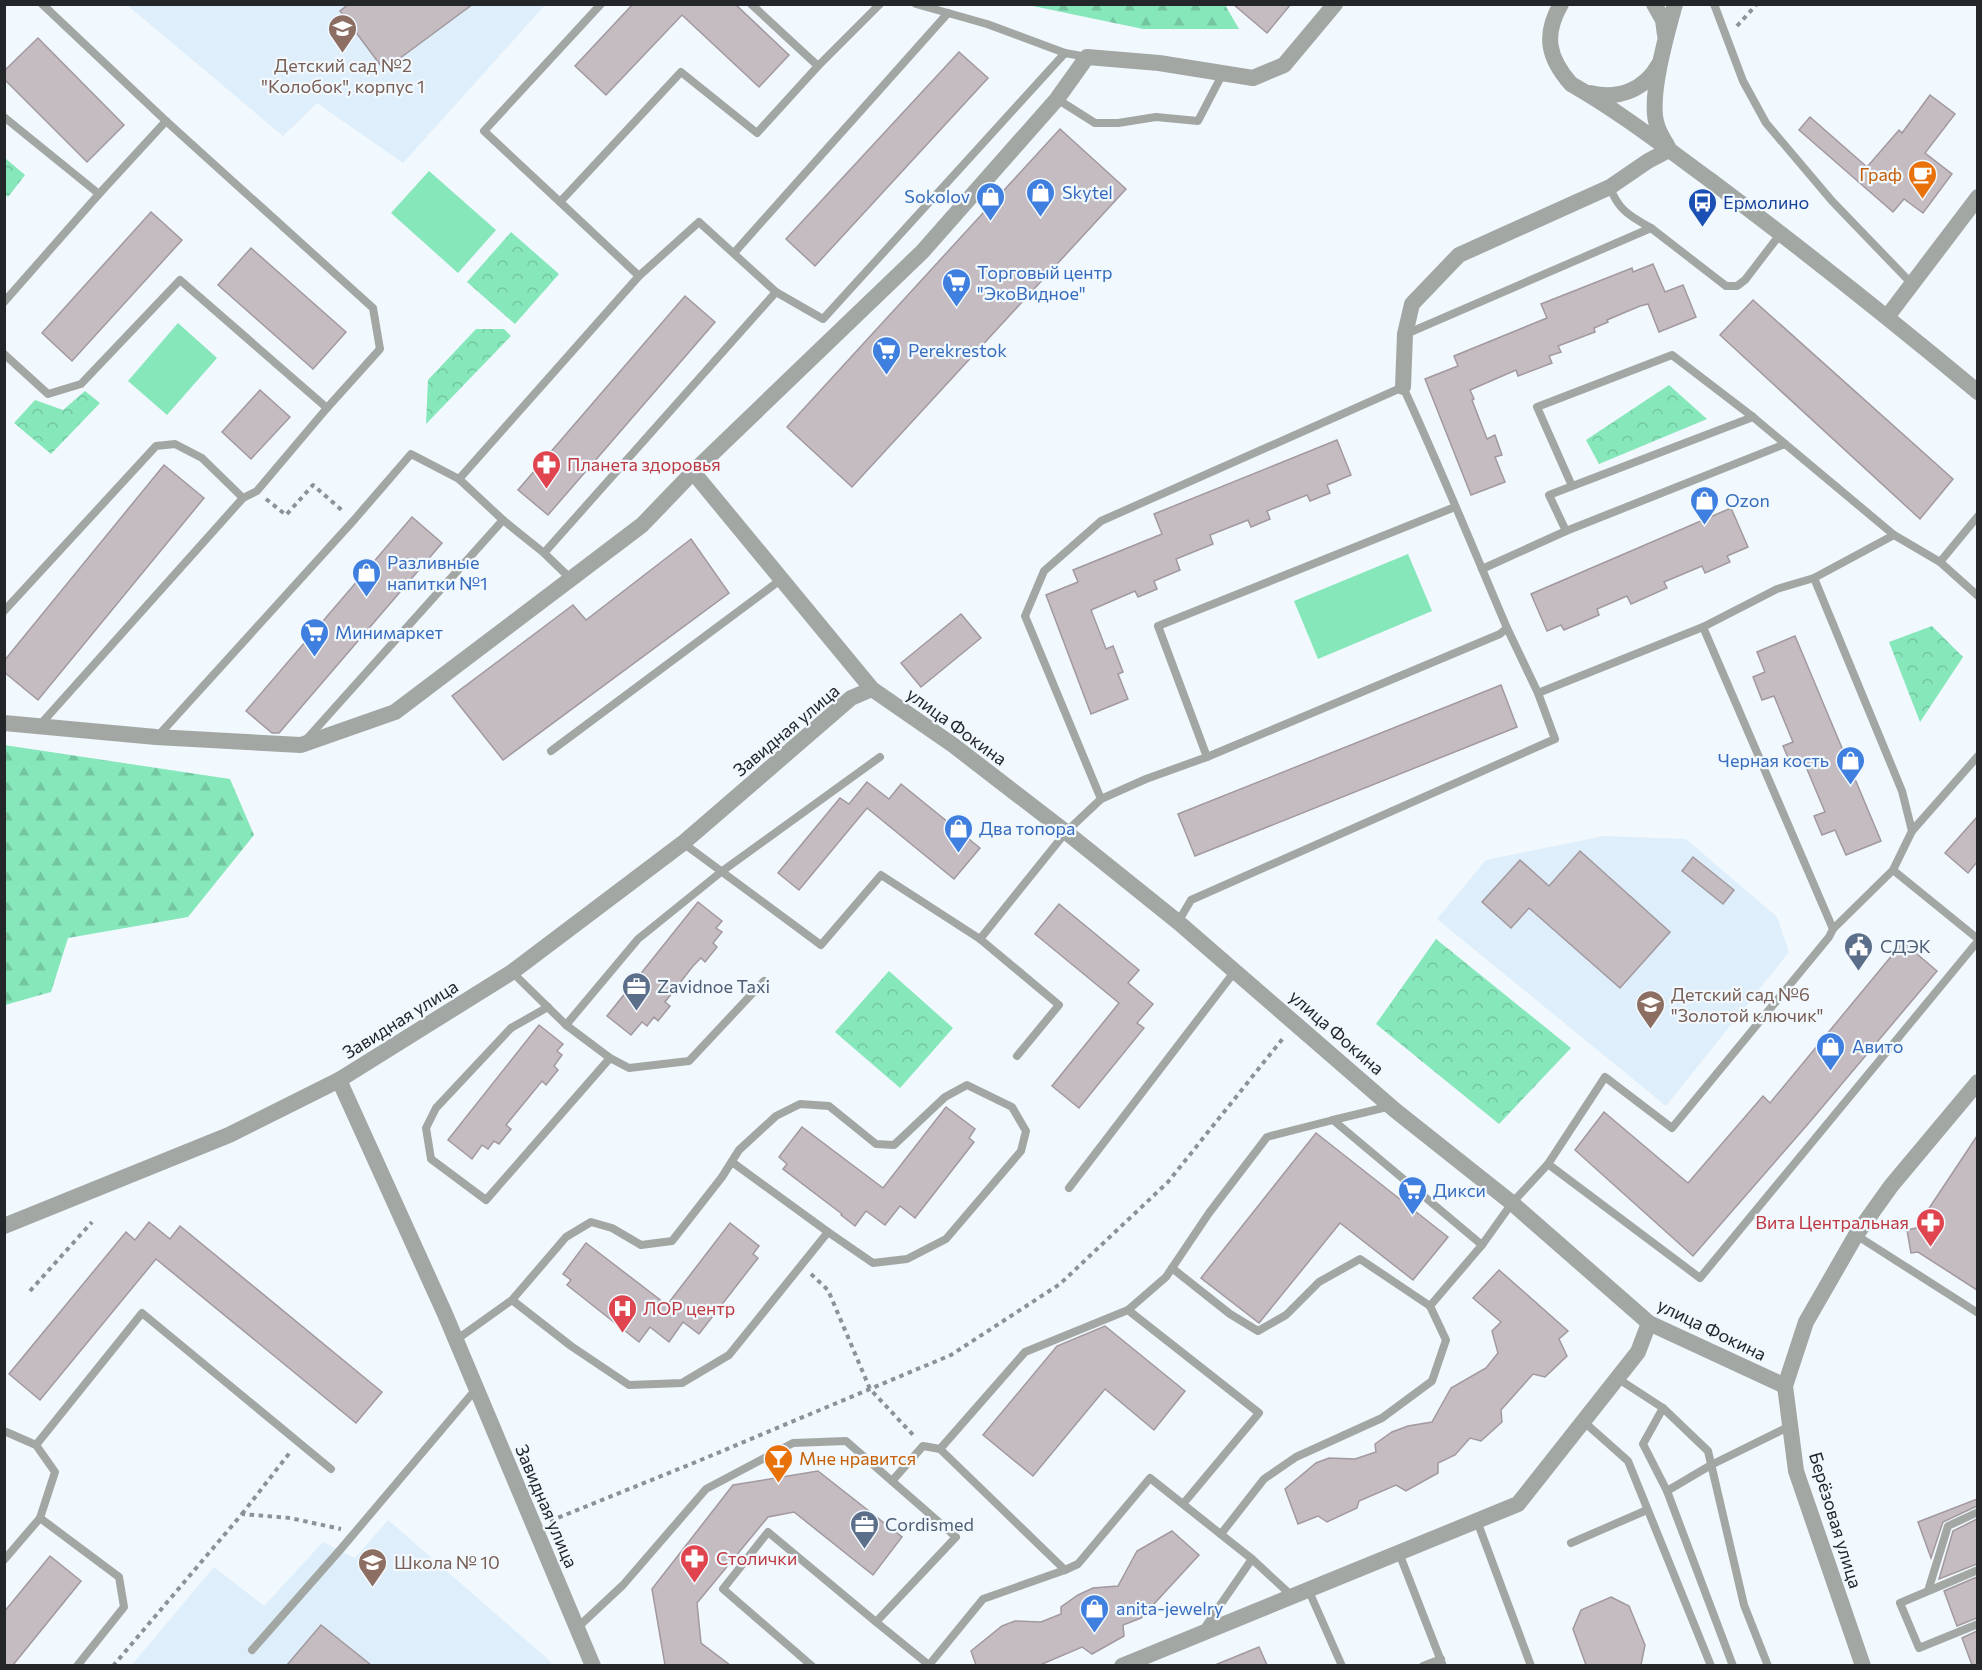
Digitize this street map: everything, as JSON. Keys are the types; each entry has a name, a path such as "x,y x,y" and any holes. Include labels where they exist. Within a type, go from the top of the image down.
{"street":[{"path":"4,723 156,737 301,745 395,712 642,525 693,471 922,252 1057,99 1088,57 1159,63 1253,78 1284,64 1335,4"},
{"path":"1561,4 1552,21 1550,38 1552,55 1559,71 1571,84 1669,150 1781,233 1887,316 1977,392"},
{"path":"1654,4 1663,20 1666,39"},
{"path":"1669,150 1657,125 1654,104 1675,4"},
{"path":"1586,92 1603,97 1622,95 1639,87 1653,75 1662,58"},
{"path":"1404,387 1406,334 1412,304 1459,255 1610,187 1648,161 1669,150"},
{"path":"1887,316 1977,197"},
{"name":"улица Фокина","path":"693,471 872,689 953,745 1178,922 1391,1106 1512,1203 1648,1323 1785,1386"},
{"name":"Завидная улица","path":"593,1665 456,1340 339,1080 512,972 683,843 851,698 872,689"},
{"path":"4,1226 157,1158 230,1135 339,1080"},
{"name":"Берёзовая улица","path":"1863,1665 1796,1471 1785,1386 1806,1322 1856,1235 1891,1186 1977,1082"},
{"path":"1122,1665 1518,1504 1638,1352 1648,1323"}],"lane":[{"path":"39,726 243,498 257,491 380,349 374,308 166,122 42,4"},
{"path":"601,4 484,131 639,276"},
{"path":"751,4 818,66"},
{"path":"560,202 681,72 757,133 818,66 880,4"},
{"path":"916,4 987,24 1065,53 1088,57"},
{"path":"1714,4 1743,81 1766,123 1832,201 1911,283"},
{"path":"734,253 948,13"},
{"path":"459,479 639,276 699,222 776,292 824,319 1065,53"},
{"path":"1057,99 1095,123 1118,123 1156,117 1198,121 1223,73"},
{"path":"4,117 99,194"},
{"path":"4,302 166,122"},
{"path":"1610,187 1615,201 1631,216 1651,228 1726,286 1737,286 1745,280 1781,233"},
{"path":"1406,334 1651,228"},
{"path":"4,354 48,394 81,384 180,280 327,408"},
{"path":"544,553 776,292"},
{"path":"1572,486 1537,408 1671,356 1753,417 1894,535 1940,562 1977,596"},
{"path":"1101,799 1025,616 1044,571 1101,521 1404,387 1436,457 1507,628 1538,693 1556,740 1191,900 1178,922"},
{"path":"1566,531 1549,495 1753,417"},
{"path":"4,611 156,446 175,444 202,458 243,498"},
{"path":"1482,569 1566,531 1785,444"},
{"path":"156,737 354,520 411,454 459,479 572,579"},
{"path":"1207,757 1158,626 1455,507"},
{"path":"1940,562 1977,516"},
{"path":"301,745 503,520"},
{"path":"1538,693 1703,627 1777,589 1814,578 1894,535"},
{"path":"551,751 783,578"},
{"path":"1814,578 1902,791 1912,831"},
{"path":"1703,627 1833,929"},
{"path":"980,939 1066,832 1101,799 1500,634 1507,628"},
{"path":"1430,1305 1482,1245 1512,1203 1548,1164 1605,1077 1672,1128 1829,937 1833,929 1893,870 1912,831 1977,756"},
{"path":"566,1025 638,939 721,872 880,757"},
{"path":"683,843 821,945 881,874 980,939 1059,1005 1017,1056"},
{"path":"1548,1164 1700,1278 1977,940 1893,870"},
{"path":"1069,1188 1235,971"},
{"path":"512,972 566,1025 610,1058 629,1068 689,1061 764,981"},
{"path":"548,1007 511,1028 436,1108 426,1128 431,1159 486,1200 610,1058"},
{"path":"456,1340 512,1300 566,1237 591,1222 612,1228 640,1245 672,1242 739,1150 776,1116 800,1104 829,1106 876,1144 894,1145 945,1097 967,1085 1012,1107 1026,1131 1021,1150 946,1239 907,1259 873,1263 732,1162"},
{"path":"940,1449 1025,1352 1128,1310 1166,1277 1209,1213 1267,1137 1391,1106"},
{"path":"1333,1120 1482,1245"},
{"path":"512,1300 571,1346 629,1385 682,1383 729,1355 828,1232"},
{"path":"1856,1235 1977,1313"},
{"path":"1172,1268 1230,1314 1258,1331 1286,1315 1319,1282 1360,1259 1430,1305 1446,1340 1432,1382 1382,1418 1296,1458 1264,1479 1221,1534"},
{"path":"1128,1310 1259,1413 1184,1504"},
{"path":"36,1445 142,1313 331,1469"},
{"path":"1617,1378 1663,1408 1708,1451 1744,1605 1768,1665"},
{"path":"252,1650 476,1389"},
{"path":"1663,1408 1643,1444 1667,1491 1733,1665"},
{"path":"1583,1421 1628,1461 1711,1665"},
{"path":"1667,1491 1711,1465 1791,1426"},
{"path":"4,1431 36,1445 55,1472 40,1518 4,1560"},
{"path":"577,1628 623,1585 706,1490 793,1443 846,1441 956,1537 876,1622"},
{"path":"892,1481 922,1446 940,1449 1065,1570"},
{"path":"812,1665 723,1589 768,1532 929,1665 983,1599 1078,1564 1150,1478 1252,1558 1292,1596"},
{"path":"1571,1543 1647,1509"},
{"path":"1928,1591 1948,1526 1977,1512"},
{"path":"40,1518 119,1577 124,1607 76,1665"},
{"path":"1477,1521 1531,1665"},
{"path":"1399,1552 1442,1662 1423,1665"},
{"path":"1201,1633 1252,1558"},
{"path":"1977,1570 1900,1603 1919,1648 1977,1624"},
{"path":"1308,1590 1342,1665"}],"path":[{"path":"1727,38 1756,4"},
{"path":"257,491 286,515 313,486 354,520"},
{"path":"534,1527 951,1355 1060,1284 1168,1182 1295,1022"},
{"path":"30,1291 92,1222"},
{"path":"801,1265 828,1290 870,1389 922,1446"},
{"path":"113,1665 242,1514 298,1442"},
{"path":"242,1514 290,1518 354,1532"}],"shaded area":[{"name":"Детский сад №2 \"Колобок\", корпус 1","path":"127,5 545,5 403,163 317,103 283,136"},
{"name":"Детский сад №6 \"Золотой ключик\"","path":"1604,836 1686,839 1777,917 1789,952 1666,1106 1437,919 1486,860"},
{"name":"Школа № 10","path":"388,1520 552,1665 131,1666 214,1567 264,1606 323,1542 355,1558"}],"green space":[{"path":"1028,5 1225,5 1239,29 1143,29"},
{"path":"5,158 25,175 8,197 5,194"},
{"path":"429,171 496,230 458,273 391,213"},
{"path":"511,232 559,274 515,324 467,282"},
{"path":"178,323 217,358 167,415 128,381"},
{"path":"476,329 504,329 511,336 426,424 428,380"},
{"path":"1669,385 1707,419 1599,464 1586,440"},
{"path":"85,391 100,403 51,454 14,423 35,400 63,410"},
{"path":"1408,554 1432,611 1318,659 1294,601"},
{"path":"1932,626 1963,657 1920,722 1889,642"},
{"path":"4,745 230,779 254,835 188,917 68,938 51,992 5,1005"},
{"path":"1436,939 1571,1048 1499,1124 1376,1024"},
{"path":"889,971 953,1028 900,1088 835,1032"}],"building":[{"path":"349,4 473,4 384,70 340,11"},
{"path":"633,4 735,4 789,55 759,87 682,15 606,95 575,66"},
{"path":"1233,4 1291,4 1267,33"},
{"path":"38,38 124,125 87,162 4,79 4,71"},
{"path":"959,52 988,78 815,266 786,239"},
{"path":"1930,95 1955,114 1925,153 1952,174 1923,213 1904,199 1893,212 1799,130 1810,117 1867,167 1899,130 1902,133"},
{"name":"Торговый центр \"ЭкоВидное\"","path":"1060,129 1126,189 852,487 787,427"},
{"path":"151,212 182,240 72,361 42,333"},
{"path":"251,248 346,332 313,369 218,285"},
{"path":"1653,264 1665,292 1683,285 1696,317 1659,332 1648,304 1640,306 1607,320 1608,322 1594,328 1595,332 1558,346 1561,352 1549,356 1552,363 1518,376 1516,370 1470,390 1487,439 1495,435 1502,455 1495,457 1505,482 1471,495 1425,379 1458,366 1454,356 1547,318 1541,304 1632,268 1633,272"},
{"path":"685,296 715,322 548,515 518,490"},
{"path":"1753,300 1953,479 1920,519 1720,335"},
{"path":"260,390 290,417 251,459 222,432"},
{"path":"1337,440 1351,475 1327,485 1330,493 1310,501 1307,495 1267,511 1270,519 1251,527 1248,520 1210,535 1213,544 1176,559 1180,570 1154,581 1157,589 1138,597 1135,591 1091,610 1106,649 1113,646 1123,672 1118,674 1128,699 1091,714 1046,595 1078,582 1073,570 1162,534 1154,514"},
{"path":"164,465 204,498 38,700 4,672 4,661"},
{"path":"1731,508 1748,547 1727,556 1730,562 1705,573 1702,566 1664,582 1667,588 1631,604 1627,596 1597,609 1599,615 1564,630 1561,625 1547,631 1531,594"},
{"path":"412,517 442,543 279,733 272,733 246,711"},
{"path":"691,539 729,593 503,760 452,696 573,605 586,620"},
{"path":"961,614 981,638 921,687 901,663"},
{"path":"1795,636 1881,841 1846,855 1835,830 1822,835 1814,816 1825,812 1804,762 1792,767 1783,746 1793,742 1774,696 1762,700 1753,677 1765,672 1757,652"},
{"path":"1501,685 1517,727 1195,856 1178,814"},
{"path":"867,782 889,799 901,784 980,848 954,879 867,808 799,890 778,873 840,798 849,804"},
{"path":"1977,817 1977,862 1968,873 1945,853"},
{"path":"1580,851 1670,932 1620,988 1529,908 1511,928 1482,902 1520,860 1549,886"},
{"path":"1693,857 1734,890 1723,904 1682,871"},
{"path":"698,902 722,921 716,928 722,932 713,943 717,947 705,962 701,958 693,966 665,1002 670,1006 658,1021 654,1017 647,1026 642,1022 631,1035 607,1016"},
{"path":"1059,904 1139,970 1128,983 1153,1004 1137,1023 1144,1028 1079,1108 1052,1086 1119,1003 1035,934"},
{"path":"1903,942 1937,971 1693,1256 1575,1150 1604,1112 1688,1183 1763,1096 1770,1103"},
{"path":"539,1025 563,1044 557,1051 562,1055 554,1066 558,1070 546,1085 542,1081 506,1125 511,1129 499,1144 494,1141 488,1149 482,1145 472,1159 448,1140"},
{"path":"946,1107 975,1129 969,1138 974,1142 915,1218 900,1206 885,1225 866,1211 855,1226 783,1169 787,1164 779,1157 802,1127 883,1188"},
{"path":"1316,1133 1448,1237 1413,1280 1340,1223 1259,1323 1201,1278"},
{"path":"1977,1136 1977,1290 1918,1252 1911,1253 1907,1230 1916,1228"},
{"path":"149,1222 170,1239 180,1226 382,1392 356,1423 156,1259 40,1400 9,1374 126,1232 135,1240"},
{"path":"730,1223 759,1246 753,1254 758,1258 699,1334 683,1322 669,1342 650,1327 639,1342 567,1285 571,1280 563,1274 586,1243 667,1305"},
{"path":"1499,1270 1568,1331 1559,1339 1567,1356 1545,1377 1533,1374 1501,1410 1502,1422 1481,1441 1470,1438 1455,1455 1438,1463 1438,1473 1406,1491 1396,1485 1359,1501 1357,1508 1327,1522 1318,1516 1298,1524 1285,1489 1316,1463 1329,1458 1355,1459 1376,1452 1375,1444 1392,1432 1408,1426 1432,1422 1451,1388 1486,1368 1498,1353 1492,1331 1501,1322 1473,1298"},
{"path":"1105,1326 1185,1391 1154,1430 1105,1389 1033,1476 983,1435 1057,1346"},
{"path":"818,1471 902,1537 873,1575 794,1512 768,1517 697,1603 701,1643 730,1665 665,1665 652,1589 733,1485"},
{"path":"1977,1499 1977,1506 1943,1522 1931,1558 1918,1522"},
{"path":"1977,1519 1977,1564 1939,1579 1953,1531"},
{"path":"1172,1531 1199,1555 1141,1618 1123,1625 1124,1636 1092,1654 1082,1647 1040,1665 976,1665 971,1651 1002,1626 1015,1621 1041,1622 1061,1614 1061,1607 1078,1595 1093,1588 1118,1586 1137,1551"},
{"path":"50,1556 81,1581 13,1665 4,1665 4,1612"},
{"path":"1977,1577 1977,1618 1957,1626 1944,1591"},
{"path":"1611,1597 1629,1606 1645,1645 1641,1665 1586,1665 1573,1629 1581,1610"},
{"path":"321,1625 371,1665 287,1665"},
{"path":"1977,1631 1977,1665 1972,1665 1962,1638"},
{"path":"1259,1647 1267,1665 1215,1665"}],"place":[{"name":"Детский сад №2 \"Колобок\", корпус 1","path":"343,54"},
{"name":"Граф","path":"1923,200"},
{"name":"Skytel","path":"1041,218"},
{"name":"Sokolov","path":"991,222"},
{"name":"Ермолино","path":"1702,228"},
{"name":"Торговый центр \"ЭкоВидное\"","path":"956,308"},
{"name":"Perekrestok","path":"887,376"},
{"name":"Планета здоровья","path":"546,490"},
{"name":"Ozon","path":"1704,526"},
{"name":"Разливные напитки №1","path":"366,598"},
{"name":"Минимаркет","path":"314,658"},
{"name":"Черная кость","path":"1850,786"},
{"name":"Два топора","path":"958,854"},
{"name":"СДЭК","path":"1859,972"},
{"name":"Zavidnoe Taxi","path":"636,1012"},
{"name":"Детский сад №6 \"Золотой ключик\"","path":"1650,1030"},
{"name":"Авито","path":"1831,1072"},
{"name":"Дикси","path":"1412,1216"},
{"name":"Вита Центральная","path":"1930,1248"},
{"name":"ЛОР центр","path":"622,1334"},
{"name":"Мне нравится","path":"778,1484"},
{"name":"Cordismed","path":"864,1550"},
{"name":"Столички","path":"695,1584"},
{"name":"Школа № 10","path":"373,1588"},
{"name":"anita-jewelry","path":"1095,1634"}]}
